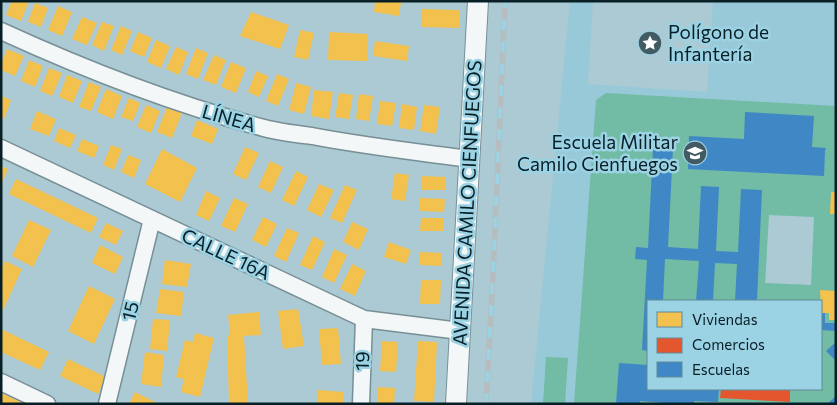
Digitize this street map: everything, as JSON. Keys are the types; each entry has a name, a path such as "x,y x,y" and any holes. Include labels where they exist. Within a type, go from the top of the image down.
{"street":[{"name":"AVENIDA CAMILO CIENFUEGOS","path":"456,404 478,1"},
{"name":"LÍNEA","path":"1,30 116,80 186,105 265,128 341,142 469,159"},
{"name":"CALLE 16A","path":"1,148 364,319 460,331"},
{"name":"15","path":"107,404 152,219"},
{"name":"19","path":"361,404 364,319"},
{"path":"1,382 47,404"}],"shaded area":[{"name":"Escuela Militar Camilo Cienfuegos","path":"570,1 593,1 588,84 707,92 713,1 836,1 836,404 531,404","holes":["768,215 814,217 811,285 766,283"]}],"green space":[{"name":"Escuela Militar Camilo Cienfuegos","path":"606,93 836,106 836,404 574,404 596,100","holes":["769,215 814,217 811,285 765,283"]},
{"path":"546,357 568,358 565,404 543,404"}],"building: Viviendas":[{"path":"12,1 29,1 21,21 6,15"},
{"path":"375,1 401,2 399,16 374,12"},
{"path":"35,3 48,8 41,27 28,22"},
{"path":"58,6 72,12 62,36 48,30"},
{"path":"422,9 459,10 459,28 421,27"},
{"path":"251,12 289,25 280,49 240,36"},
{"path":"82,17 97,23 87,45 72,39"},
{"path":"102,22 114,26 104,51 92,45"},
{"path":"121,26 132,31 122,55 111,50"},
{"path":"300,30 314,33 308,60 294,57"},
{"path":"138,32 152,38 144,57 130,51"},
{"path":"329,32 368,34 367,61 328,60"},
{"path":"156,40 170,46 161,68 147,62"},
{"path":"375,41 409,46 407,61 373,56"},
{"path":"176,47 188,52 179,75 166,69"},
{"path":"196,48 208,53 198,79 186,74"},
{"path":"7,49 24,56 15,76 1,70 1,64"},
{"path":"214,55 226,60 216,85 203,80"},
{"path":"29,60 43,66 35,87 21,81"},
{"path":"231,62 246,68 236,93 221,87"},
{"path":"49,68 62,73 52,96 40,91"},
{"path":"256,71 268,76 259,97 248,92"},
{"path":"277,74 289,79 278,106 266,101"},
{"path":"67,75 82,81 73,103 59,97"},
{"path":"89,82 101,87 91,111 79,107"},
{"path":"296,83 311,87 304,114 289,110"},
{"path":"106,89 122,96 113,119 97,112"},
{"path":"314,90 333,92 329,119 311,116"},
{"path":"339,93 353,95 349,119 335,117"},
{"path":"359,94 373,96 369,121 356,119"},
{"path":"1,96 11,100 4,119 1,118"},
{"path":"129,98 140,103 133,121 121,117"},
{"path":"380,101 396,103 392,126 377,124"},
{"path":"402,104 417,107 414,130 399,128"},
{"path":"146,105 160,111 151,133 137,127"},
{"path":"424,105 440,107 436,134 420,131"},
{"path":"167,107 182,113 172,138 157,132"},
{"path":"37,111 56,119 49,136 30,129"},
{"path":"197,120 218,129 212,144 191,136"},
{"path":"59,128 76,135 70,148 54,141"},
{"path":"82,139 99,146 94,158 77,151"},
{"path":"111,145 122,149 114,170 103,165"},
{"path":"245,147 259,153 246,180 233,174"},
{"path":"162,149 197,168 180,202 145,184"},
{"path":"128,155 141,160 134,178 121,172"},
{"path":"270,161 283,167 271,193 258,187"},
{"path":"1,166 8,169 1,185"},
{"path":"296,171 308,177 294,206 282,200"},
{"path":"395,173 409,175 405,201 391,199"},
{"path":"422,176 445,177 445,190 422,190"},
{"path":"16,179 98,218 91,233 9,194"},
{"path":"319,184 334,190 321,217 307,210"},
{"path":"345,185 357,190 342,223 330,218"},
{"path":"206,191 220,198 209,221 196,215"},
{"path":"831,192 836,192 836,214 830,214"},
{"path":"234,198 248,204 235,232 221,226"},
{"path":"420,198 445,199 444,212 420,211"},
{"path":"263,217 277,224 266,247 252,240"},
{"path":"421,218 444,218 444,231 420,231"},
{"path":"29,220 51,230 33,267 12,256"},
{"path":"352,222 368,229 359,250 343,242"},
{"path":"106,223 123,231 116,245 99,237"},
{"path":"287,228 299,233 286,262 274,256"},
{"path":"313,236 325,242 312,270 300,265"},
{"path":"389,242 411,250 406,264 384,257"},
{"path":"100,245 123,257 115,274 92,263"},
{"path":"334,249 347,255 334,283 322,277"},
{"path":"420,252 442,253 442,266 420,265"},
{"path":"165,260 191,264 187,287 162,284"},
{"path":"5,261 22,269 3,310 1,309 1,269"},
{"path":"352,264 366,271 355,296 340,289"},
{"path":"421,280 441,280 440,304 420,304"},
{"path":"89,286 115,299 94,344 68,331"},
{"path":"160,289 184,292 181,316 156,313"},
{"path":"820,290 836,291 836,320 829,320 829,313 822,313 822,300 820,300"},
{"path":"298,309 304,346 283,349 278,311"},
{"path":"259,312 261,335 244,336 248,404 229,404 227,336 230,335 228,315"},
{"path":"153,319 170,320 167,351 150,349"},
{"path":"338,328 341,364 322,365 319,329"},
{"path":"1,329 49,352 40,370 1,352"},
{"path":"195,333 214,338 200,397 181,392 184,379 176,377 185,340 193,342"},
{"path":"382,341 398,342 396,372 380,371"},
{"path":"418,341 437,342 434,402 414,401"},
{"path":"145,352 164,355 161,387 141,384"},
{"path":"68,359 106,377 98,394 60,376"},
{"path":"377,387 395,388 394,404 377,404"},
{"path":"318,390 344,392 343,404 317,404"},
{"path":"135,392 159,404 129,404"},
{"path":"1,393 25,404 1,404"}],"building: Comercios":[{"path":"721,390 790,390 790,402 720,398"}],"building: Escuelas":[{"path":"745,112 814,116 812,147 826,148 824,176 688,169 689,136 744,139"},
{"path":"653,147 673,148 668,247 698,249 701,186 719,187 716,251 738,252 741,189 762,190 757,300 735,300 737,264 715,263 713,300 696,300 699,261 665,259 663,300 647,300 647,351 642,350 647,260 635,259 636,247 648,248"},
{"path":"822,313 825,313 825,323 836,323 836,331 822,330"},
{"path":"836,342 836,361 826,351"},
{"path":"619,363 647,365 647,390 719,390 718,402 694,401 694,404 678,404 640,401 640,404 616,404"},
{"path":"836,396 836,404 827,404"}],"railway":[{"path":"486,404 505,1"}],"place":[{"name":"Polígono de Infantería","path":"650,43"},
{"name":"Escuela Militar Camilo Cienfuegos","path":"695,153"}]}
